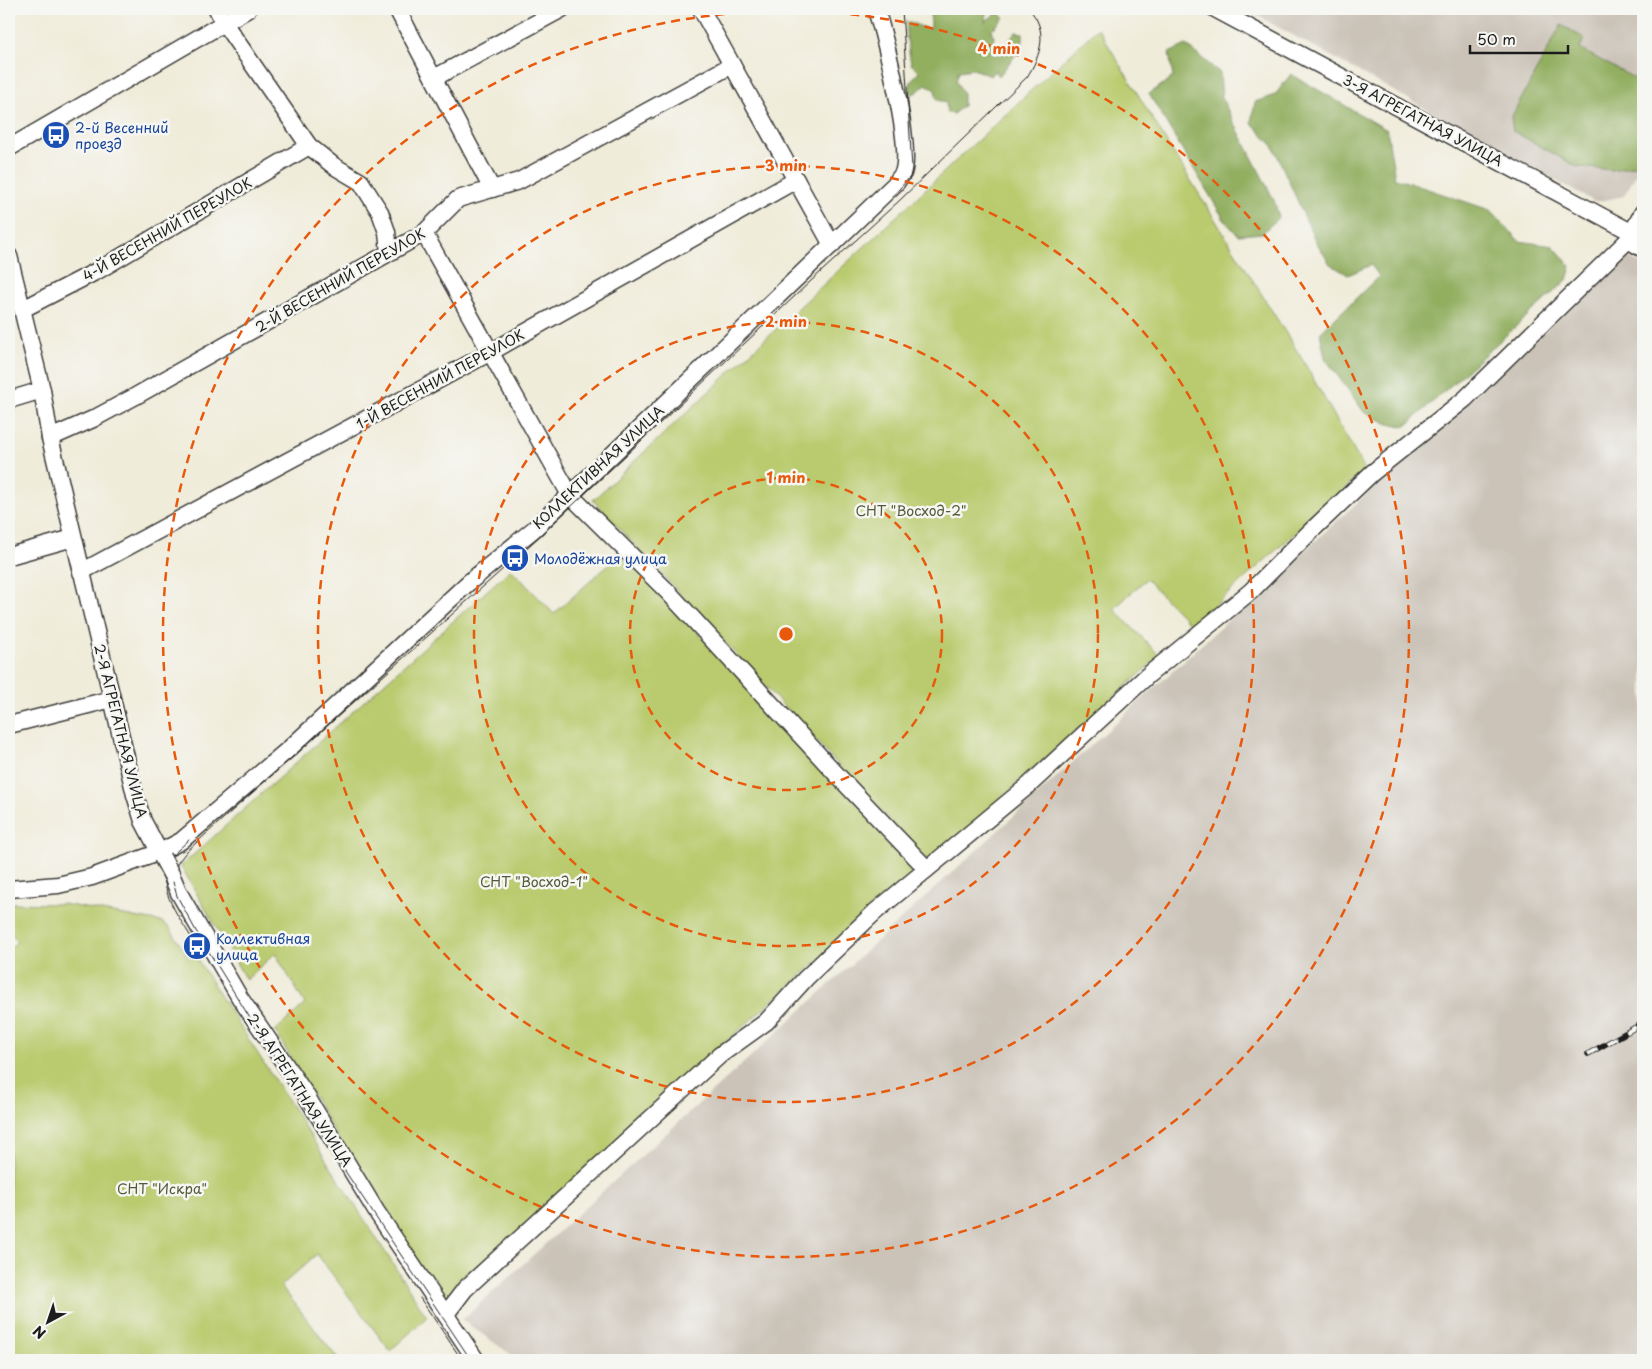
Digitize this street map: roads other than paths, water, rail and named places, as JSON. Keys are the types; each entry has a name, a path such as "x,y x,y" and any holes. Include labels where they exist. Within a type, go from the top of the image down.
{"street":[{"path":"9,148 220,16 248,9"},
{"path":"396,9 492,189"},
{"path":"434,78 562,9"},
{"path":"701,9 832,246"},
{"name":"КОЛЛЕКТИВНАЯ УЛИЦА","path":"9,889 58,886 92,877 161,854 181,841 268,767 468,583 534,529 832,246 896,182 903,172 905,157 903,131 889,55 876,9"},
{"name":"3-Я АГРЕГАТНАЯ УЛИЦА","path":"1215,9 1630,236 1643,249"},
{"path":"220,16 309,146 334,166 361,182 380,212 387,232 389,252"},
{"name":"2-Й ВЕСЕННИЙ ПЕРЕУЛОК","path":"50,438 93,419 134,397 424,233 458,199 519,181 732,65"},
{"name":"4-Й ВЕСЕННИЙ ПЕРЕУЛОК","path":"23,309 120,257 309,146"},
{"name":"1-Й ВЕСЕННИЙ ПЕРЕУЛОК","path":"81,572 490,353 796,180"},
{"path":"446,1314 465,1289 720,1055 766,1022 806,978 868,918 1029,785 1147,676 1251,591 1372,473 1464,400 1630,236 1643,212"},
{"path":"424,233 570,495 669,593 927,869"},
{"name":"2-Я АГРЕГАТНАЯ УЛИЦА","path":"9,256 42,390 50,438 81,572 143,821 179,893 240,998 304,1092 376,1211 476,1360"},
{"path":"9,400 42,390"},
{"path":"9,556 73,538"},
{"path":"9,725 112,699"}],"tram line":[{"path":"892,197 910,177 912,168 902,9"},
{"path":"471,1360 343,1168 196,931 177,896 171,875 187,851 541,535 812,280 899,201 1027,77 1036,60 1041,43 1039,25 1029,9"},
{"path":"189,840 172,856 167,866 165,877 169,898 191,937"},
{"path":"420,1298 462,1360"}],"railway":[{"path":"1588,1054 1643,1023"}],"place":[{"name":"2-й Весенний проезд","path":"56,135"},
{"name":"Молодёжная улица","path":"515,558"},
{"name":"Коллективная улица","path":"197,946"}],"park label":[{"name":"СНТ \"Восход-2\"","path":"911,510"},
{"name":"СНТ \"Восход-1\"","path":"534,881"},
{"name":"СНТ \"Искра\"","path":"162,1188"}]}
